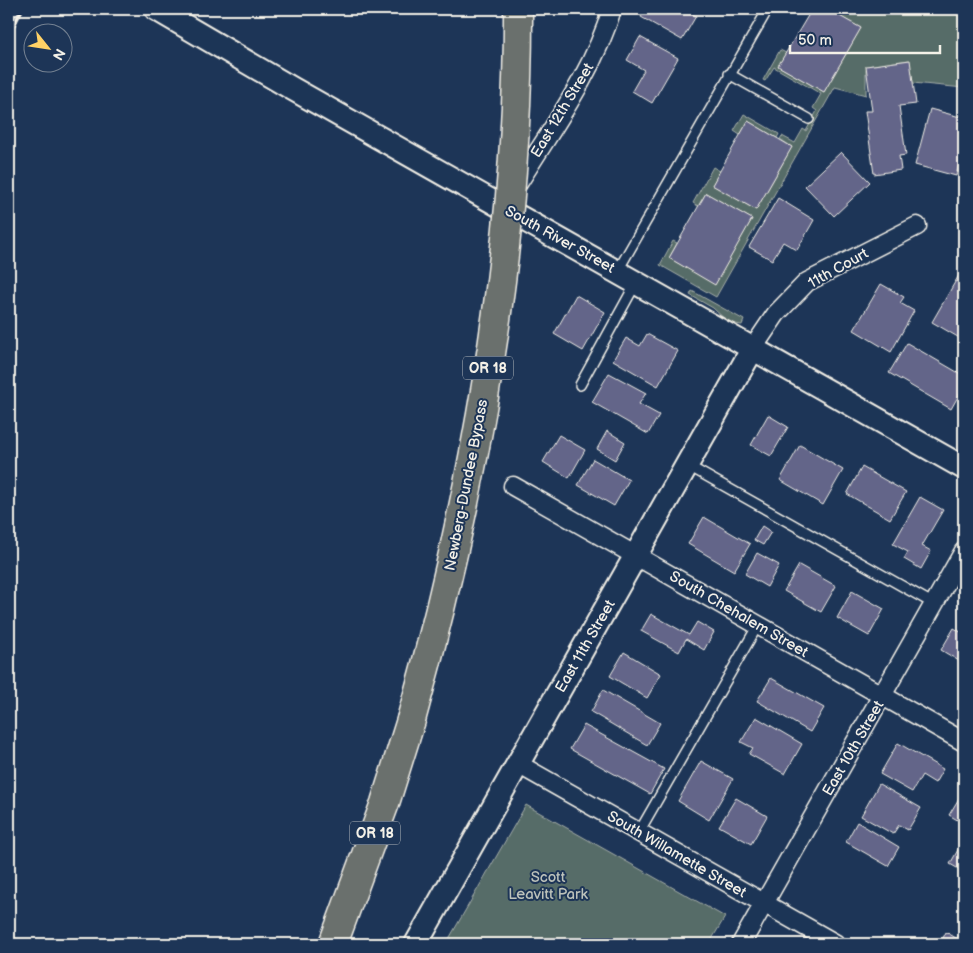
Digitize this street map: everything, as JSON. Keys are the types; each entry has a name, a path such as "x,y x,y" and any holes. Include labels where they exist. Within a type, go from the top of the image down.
{"highway":[{"name":"Newberg-Dundee Bypass","path":"333,944 385,804 411,720 455,544 484,397 510,191 518,9"}],"street":[{"name":"South River Street","path":"156,9 306,97 964,468"},
{"name":"East 12th Street","path":"503,208 589,66 604,36 612,9"},
{"name":"11th Court","path":"753,348 776,314 807,282 917,226"},
{"name":"East 11th Street","path":"416,944 753,348"},
{"name":"South Chehalem Street","path":"513,486 964,742"},
{"name":"East 10th Street","path":"741,944 964,551"},
{"name":"South Willamette Street","path":"518,764 836,944"}],"lane":[{"path":"580,384 627,277 729,74 768,9"},
{"path":"729,74 809,119"},
{"path":"687,465 934,604"},
{"path":"639,832 758,624"}],"green space":[{"path":"827,9 843,11 844,9 964,9 964,88 913,83 909,60 866,66 866,95 835,87 716,297 660,265 673,241 677,243 669,258 715,284 752,219 706,193 698,206 693,203 713,167 720,171 712,185 756,210 792,147 780,139 782,136 795,143 803,129 806,131 817,111 813,108 821,94 774,67 765,81 763,80 780,50 786,53 778,66 824,92 861,28"},
{"path":"744,114 779,134 777,138 748,121 740,135 734,131"},
{"path":"692,291 744,320 742,325 729,323 713,308 690,295"},
{"name":"Scott Leavitt Park","path":"526,805 725,917 709,944 446,944"}],"building":[{"path":"645,9 684,9 696,16 682,40 641,17"},
{"path":"812,9 827,9 861,28 824,92 778,66"},
{"path":"640,37 678,58 652,103 632,91 644,70 627,60"},
{"path":"910,60 916,104 899,106 906,155 899,156 901,170 874,174 865,111 872,111 866,66"},
{"path":"930,109 964,118 964,144 956,176 915,165"},
{"path":"748,121 792,147 756,210 712,185"},
{"path":"841,152 870,182 834,216 805,186"},
{"path":"706,193 752,219 715,285 669,258"},
{"path":"778,198 814,220 797,250 783,242 772,260 749,247"},
{"path":"962,270 964,271 963,340 932,322"},
{"path":"881,284 904,297 900,303 914,311 891,352 854,330"},
{"path":"576,295 605,312 583,351 554,334"},
{"path":"647,334 678,351 658,386 613,360 626,338 640,346"},
{"path":"907,343 964,376 964,386 951,409 889,373"},
{"path":"609,373 646,393 639,404 659,415 648,434 592,402"},
{"path":"768,415 788,427 771,456 751,445"},
{"path":"607,431 625,442 615,460 597,449"},
{"path":"559,435 585,450 569,478 543,462"},
{"path":"800,445 843,470 823,505 780,480"},
{"path":"593,459 629,480 614,506 578,485"},
{"path":"862,467 906,492 890,519 847,494"},
{"path":"920,497 943,510 922,546 931,551 921,569 904,559 908,552 893,544"},
{"path":"704,517 750,544 734,571 688,544"},
{"path":"762,526 771,532 763,545 754,540"},
{"path":"757,553 779,565 767,587 745,574"},
{"path":"799,565 836,586 821,612 784,591"},
{"path":"852,591 884,609 869,636 837,618"},
{"path":"651,614 689,635 697,622 714,632 704,650 686,639 679,652 641,631"},
{"path":"954,628 964,634 964,664 941,650"},
{"path":"624,652 661,674 647,698 610,676"},
{"path":"771,678 824,708 810,732 757,701"},
{"path":"603,690 660,723 647,745 591,712"},
{"path":"756,717 802,744 785,774 749,754 753,748 741,742"},
{"path":"584,725 664,769 650,794 570,749"},
{"path":"898,743 943,769 935,783 922,775 912,792 880,774"},
{"path":"701,761 733,779 709,820 678,801"},
{"path":"879,784 921,808 908,830 899,825 893,834 861,816"},
{"path":"961,795 964,797 964,824 949,815"},
{"path":"736,798 767,816 751,844 719,826"},
{"path":"857,822 899,847 888,866 846,842"},
{"path":"964,842 964,872 950,864"},
{"path":"946,932 964,943 964,944 940,944"}],"railway":[{"path":"9,34 22,9"}]}
